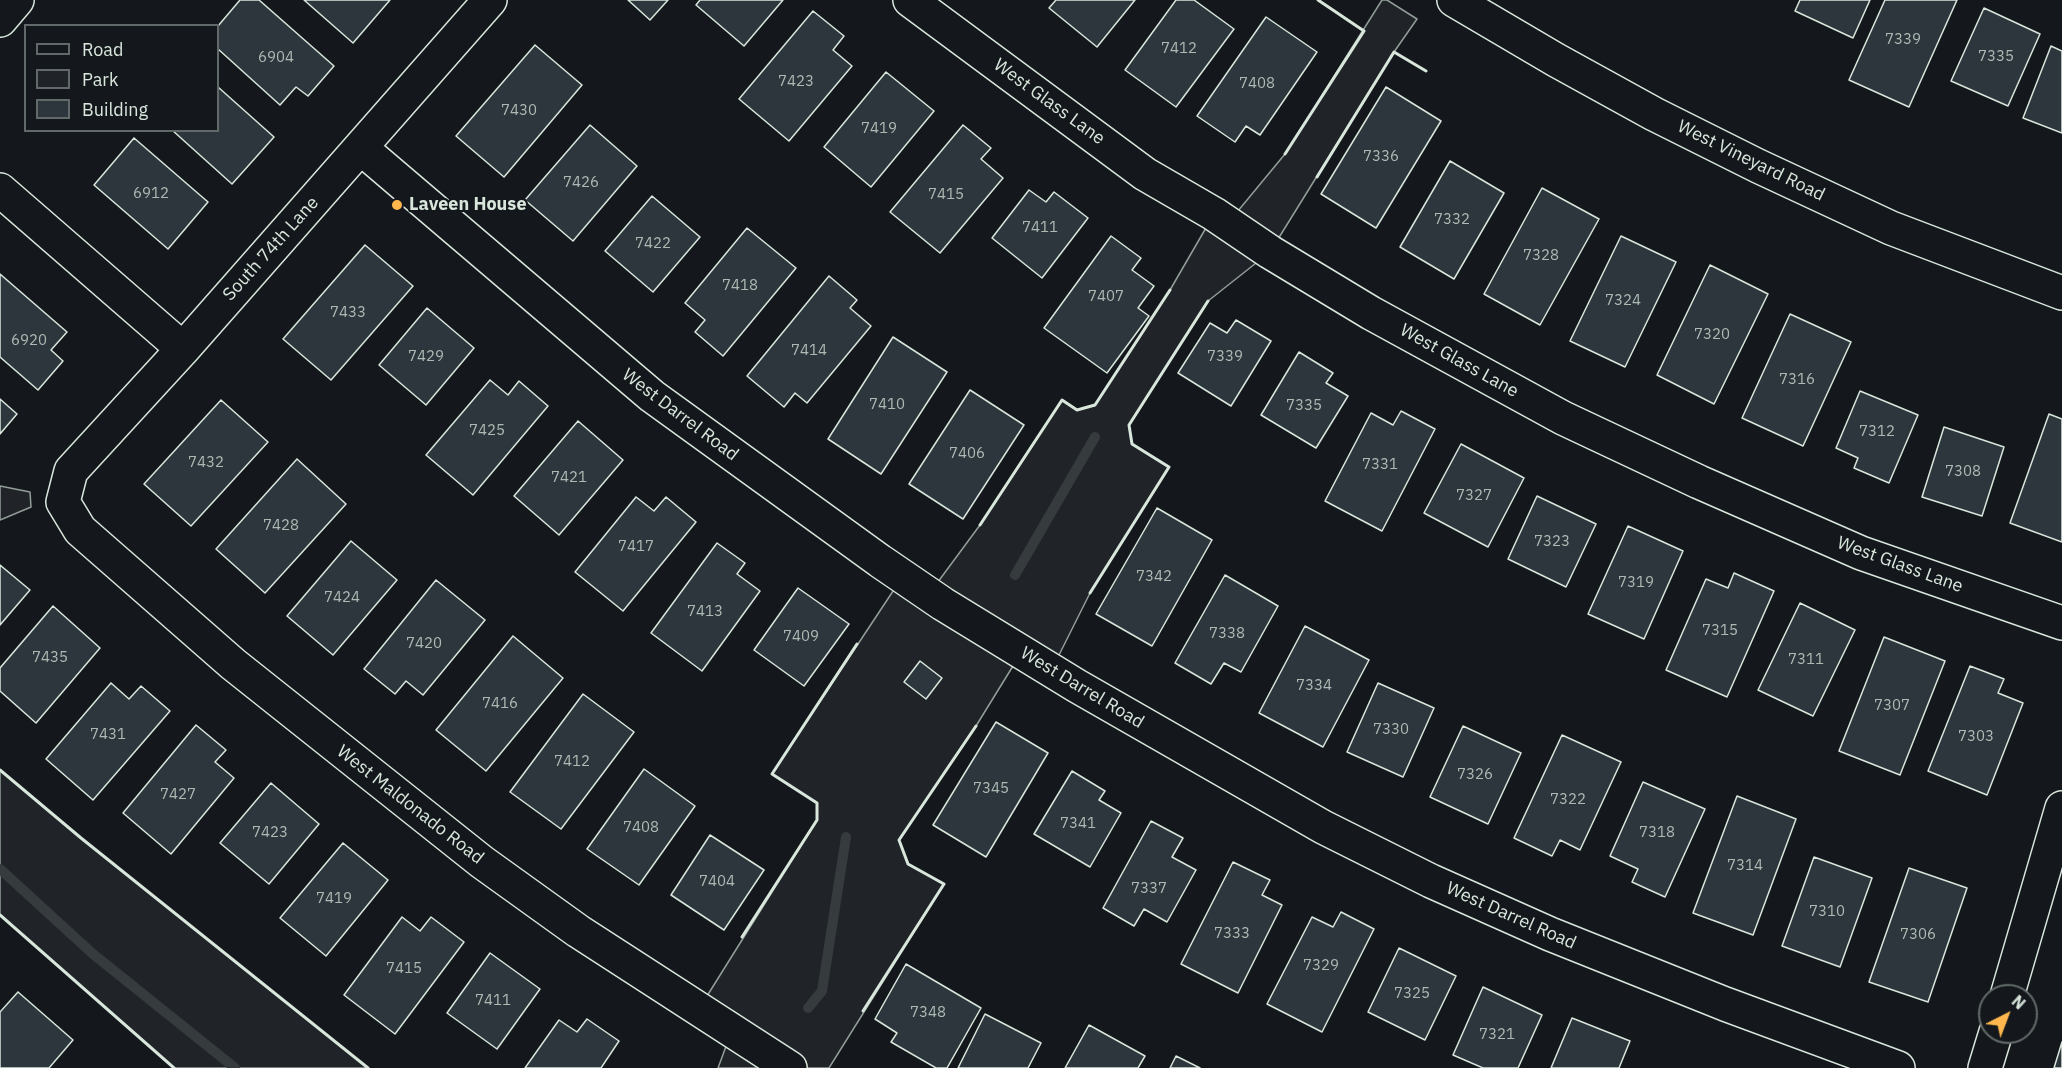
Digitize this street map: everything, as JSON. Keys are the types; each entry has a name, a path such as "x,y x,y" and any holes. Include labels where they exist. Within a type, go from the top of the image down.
{"street":[{"path":"0,20 17,0"},
{"name":"South 74th Lane","path":"63,502 71,471 183,349 490,0"},
{"name":"West Glass Lane","path":"910,0 1145,174 1214,214 1270,252 1371,313 1563,418 1861,554 2062,623"},
{"name":"West Vineyard Road","path":"1454,0 1615,93 1758,166 1891,228 2062,293"},
{"name":"West Darrel Road","path":"361,148 652,396 880,561 944,604 1068,681 1323,827 1431,881 1550,934 1714,1000 1898,1068"},
{"path":"0,190 183,349"},
{"name":"West Maldonado Road","path":"63,502 80,530 233,664 482,862 578,931 790,1068"},
{"path":"2011,984 2062,808"},
{"path":"1985,1068 1992,1044"}],"green space":[{"path":"1382,0 1387,0 1417,19 1394,52 1270,252 1208,301 1129,425 1132,444 1169,467 1090,593 1051,671 1021,653 976,726 899,840 908,864 944,884 829,1068 718,1068 728,1041 692,1020 817,820 817,803 772,774 903,576 929,594 980,525 1062,400 1077,410 1095,405 1170,290 1214,214 1228,223 1285,154"},
{"path":"0,486 30,492 31,507 0,520"},
{"path":"0,770 81,838 368,1068 174,1068 0,915"}],"building":[{"path":"240,0 259,0 334,66 308,96 296,87 280,105 219,50 219,25"},
{"path":"304,0 390,0 353,43"},
{"path":"628,0 668,0 650,20"},
{"path":"700,0 783,0 744,46 696,5"},
{"path":"1056,0 1135,0 1097,47 1049,8"},
{"path":"1176,0 1194,0 1234,29 1176,107 1125,70"},
{"path":"1800,0 1870,0 1853,38 1795,11"},
{"path":"1885,0 1957,0 1909,107 1849,80"},
{"path":"1984,8 2040,34 2008,106 1951,81"},
{"path":"813,11 844,36 833,50 852,66 789,141 739,99"},
{"path":"1266,17 1317,52 1260,135 1246,126 1235,142 1197,116"},
{"path":"535,45 582,85 504,177 456,136"},
{"path":"2051,46 2062,51 2062,133 2023,118"},
{"path":"886,72 934,111 871,187 824,147"},
{"path":"1386,87 1441,121 1376,228 1321,194"},
{"path":"219,88 274,137 232,184 174,132 219,132"},
{"path":"590,125 637,166 573,241 525,200"},
{"path":"963,125 991,148 981,159 1003,178 940,253 890,212"},
{"path":"134,138 208,202 168,249 94,185"},
{"path":"1450,161 1504,193 1454,279 1400,247"},
{"path":"1542,188 1599,219 1540,325 1484,294"},
{"path":"1029,190 1046,202 1054,192 1088,218 1042,278 992,238"},
{"path":"652,196 700,237 653,292 605,251"},
{"path":"747,228 796,268 723,356 695,332 705,320 685,303"},
{"path":"1111,236 1141,258 1132,270 1154,286 1138,308 1149,316 1107,373 1044,328"},
{"path":"1621,236 1676,262 1625,367 1570,341"},
{"path":"365,245 413,286 331,380 283,339"},
{"path":"1710,265 1768,294 1714,404 1657,375"},
{"path":"0,274 67,332 51,350 63,361 38,390 0,357"},
{"path":"829,276 857,300 850,308 871,326 807,403 795,393 784,407 747,376"},
{"path":"427,308 474,348 426,405 379,365"},
{"path":"1790,314 1851,342 1803,446 1742,418"},
{"path":"1236,320 1271,341 1231,406 1178,373 1210,323 1227,333"},
{"path":"893,337 947,372 881,474 828,439"},
{"path":"1299,352 1333,373 1326,383 1348,396 1316,448 1261,415"},
{"path":"490,380 508,395 519,381 548,406 473,495 426,455"},
{"path":"970,390 1024,425 963,519 909,484"},
{"path":"1860,391 1918,415 1889,483 1854,468 1858,458 1836,448"},
{"path":"0,399 17,414 0,434"},
{"path":"221,400 268,442 191,526 144,484"},
{"path":"1401,411 1435,429 1382,531 1325,501 1371,413 1393,425"},
{"path":"2049,414 2062,419 2062,542 2010,523"},
{"path":"578,421 623,460 559,535 514,496"},
{"path":"1944,427 2004,447 1982,516 1922,497"},
{"path":"1461,444 1524,478 1488,547 1424,513"},
{"path":"297,459 346,504 265,593 216,549"},
{"path":"1537,496 1596,524 1566,587 1508,559"},
{"path":"636,497 654,511 666,497 696,522 623,611 575,572"},
{"path":"1157,508 1212,540 1152,646 1096,614"},
{"path":"1628,526 1683,551 1644,639 1588,614"},
{"path":"351,541 397,580 333,655 287,616"},
{"path":"717,543 745,563 737,574 760,591 702,671 651,633"},
{"path":"0,565 30,590 0,625"},
{"path":"1734,573 1774,591 1727,697 1666,670 1706,579 1728,588"},
{"path":"1225,575 1278,606 1241,672 1224,663 1211,684 1175,663"},
{"path":"436,580 485,620 423,695 406,681 395,694 364,669"},
{"path":"798,588 849,624 804,686 754,650"},
{"path":"1800,603 1855,630 1813,716 1758,690"},
{"path":"53,606 100,648 36,723 0,691 0,668"},
{"path":"1305,626 1369,660 1323,747 1259,713"},
{"path":"513,636 563,678 486,771 436,730"},
{"path":"1884,637 1945,661 1900,775 1839,751"},
{"path":"920,661 942,678 926,699 904,682"},
{"path":"1970,666 2004,679 1998,693 2023,703 1987,795 1928,771"},
{"path":"111,683 129,699 141,686 170,711 93,800 46,759"},
{"path":"1378,683 1434,708 1403,777 1347,752"},
{"path":"583,694 634,732 561,829 510,792"},
{"path":"996,722 1048,753 986,857 933,825"},
{"path":"196,725 226,750 215,762 234,778 171,854 123,813"},
{"path":"1463,726 1521,753 1488,824 1430,797"},
{"path":"1562,735 1621,762 1580,850 1560,840 1552,856 1514,838"},
{"path":"644,769 695,806 639,885 587,849"},
{"path":"1072,771 1105,791 1099,800 1121,813 1090,867 1034,834"},
{"path":"1643,782 1705,809 1665,897 1632,882 1638,869 1610,856"},
{"path":"271,783 319,824 269,884 220,843"},
{"path":"1737,796 1796,819 1753,935 1693,913"},
{"path":"1151,821 1183,838 1172,857 1196,870 1167,922 1144,909 1134,926 1103,908"},
{"path":"710,835 764,870 724,930 671,895"},
{"path":"343,843 388,880 326,956 280,918"},
{"path":"1814,857 1872,878 1840,967 1782,946"},
{"path":"1233,862 1270,880 1262,895 1282,905 1238,993 1181,964"},
{"path":"1909,868 1967,888 1928,1002 1869,982"},
{"path":"1341,912 1374,929 1322,1032 1267,1004 1312,917 1333,927"},
{"path":"402,917 420,931 431,917 464,942 395,1034 344,995"},
{"path":"1399,948 1456,976 1425,1040 1368,1012"},
{"path":"490,953 540,989 497,1049 447,1013"},
{"path":"906,964 981,1008 947,1068 936,1068 891,1042 897,1033 875,1019"},
{"path":"1483,987 1542,1015 1518,1068 1483,1068 1453,1055"},
{"path":"18,992 73,1040 49,1068 0,1068 0,1012"},
{"path":"985,1014 1041,1043 1028,1068 958,1068"},
{"path":"1572,1018 1630,1041 1619,1068 1551,1068"},
{"path":"587,1019 619,1041 601,1068 525,1068 559,1020 577,1032"},
{"path":"1089,1025 1145,1056 1138,1068 1065,1068"},
{"path":"2062,1042 2062,1068 2054,1068"},
{"path":"1176,1056 1200,1068 1170,1068"}],"waterway":[{"path":"1015,575 1095,437"},
{"path":"808,1008 822,991 846,837"},
{"path":"0,869 93,954 235,1068"}],"wall":[{"path":"1285,154 1364,31 1318,0"},
{"path":"1317,177 1394,52 1426,71"},
{"path":"980,525 1062,400 1077,410 1095,405 1170,290"},
{"path":"1090,593 1169,467 1132,444 1129,425 1208,301"},
{"path":"742,937 817,820 817,803 772,774 857,644"},
{"path":"863,1011 944,884 908,864 899,840 976,726"},
{"path":"0,770 81,838 368,1068"},
{"path":"0,915 174,1068"}],"place":[{"name":"Laveen House","path":"397,205"}]}
